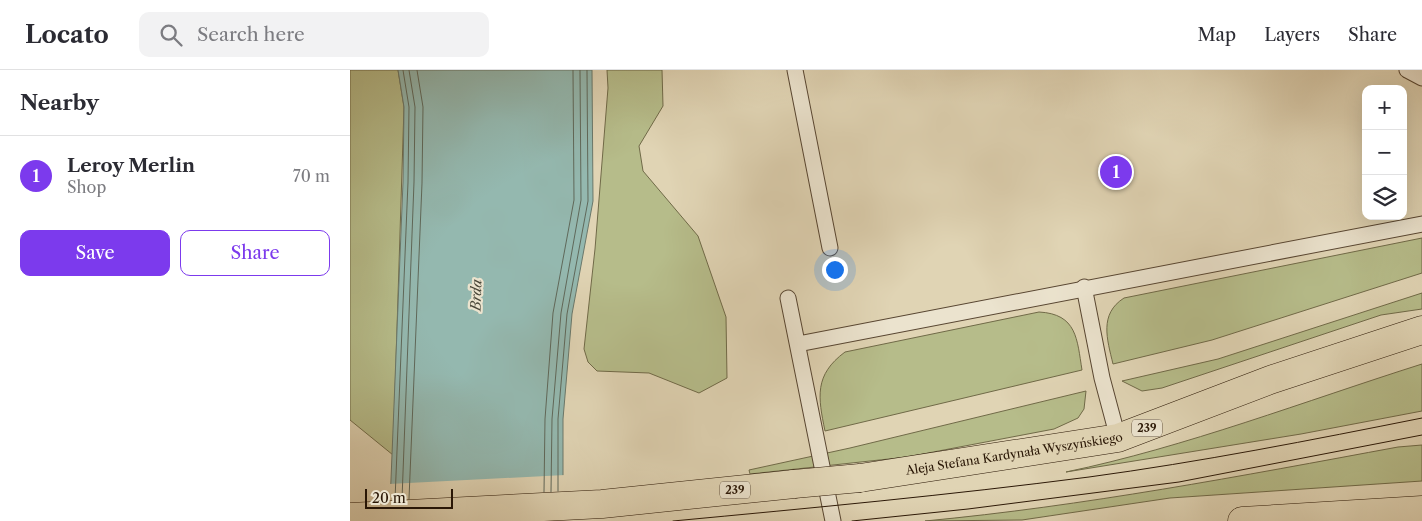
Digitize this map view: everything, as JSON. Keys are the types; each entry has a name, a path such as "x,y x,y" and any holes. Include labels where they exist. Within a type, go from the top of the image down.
{"main road":[{"name":"Aleja Stefana Kardynała Wyszyńskiego","path":"350,517 602,504 860,478 1118,438 1270,380 1422,330"},
{"path":"1242,521 1422,510"}],"lane":[{"path":"795,70 830,248"},
{"path":"1407,70 1422,78"},
{"path":"798,344 1084,287 1422,224"},
{"path":"1084,287 1102,378 1118,438"},
{"path":"788,298 832,521"}],"green space":[{"path":"350,70 398,70 404,107 393,455 350,420"},
{"path":"607,70 662,70 663,106 639,146 643,171 698,236 726,317 727,378 699,393 649,373 597,371 588,362 584,349 595,249 608,88"},
{"path":"1422,238 1422,273 1212,340 1113,364 1107,336 1108,319 1116,304 1124,298"},
{"path":"1422,293 1422,309 1381,315 1162,388 1142,391 1122,381 1218,359"},
{"path":"1039,312 1052,314 1068,323 1073,330 1079,348 1082,370 825,431 820,397 823,378 828,369 845,352"},
{"path":"1422,364 1422,411 1301,434 1066,472 1111,462 1201,437"},
{"path":"1086,391 1084,409 1078,418 1054,429 907,457 750,474 749,470 850,448"},
{"path":"1422,445 1422,481 1170,498 1022,520 925,521 1103,499 1398,447"}],"water":[{"name":"Brda","path":"398,70 592,70 593,201 572,314 563,419 563,521 390,504 403,182 404,107"}],"pier":[{"path":"565,475 565,521 384,521 389,484"}],"tram line":[{"path":"673,521 1089,477 1214,458 1422,418"},
{"path":"852,521 968,509 1179,482 1422,435"}],"place":[{"name":"Leroy Merlin","path":"1116,172"}]}
